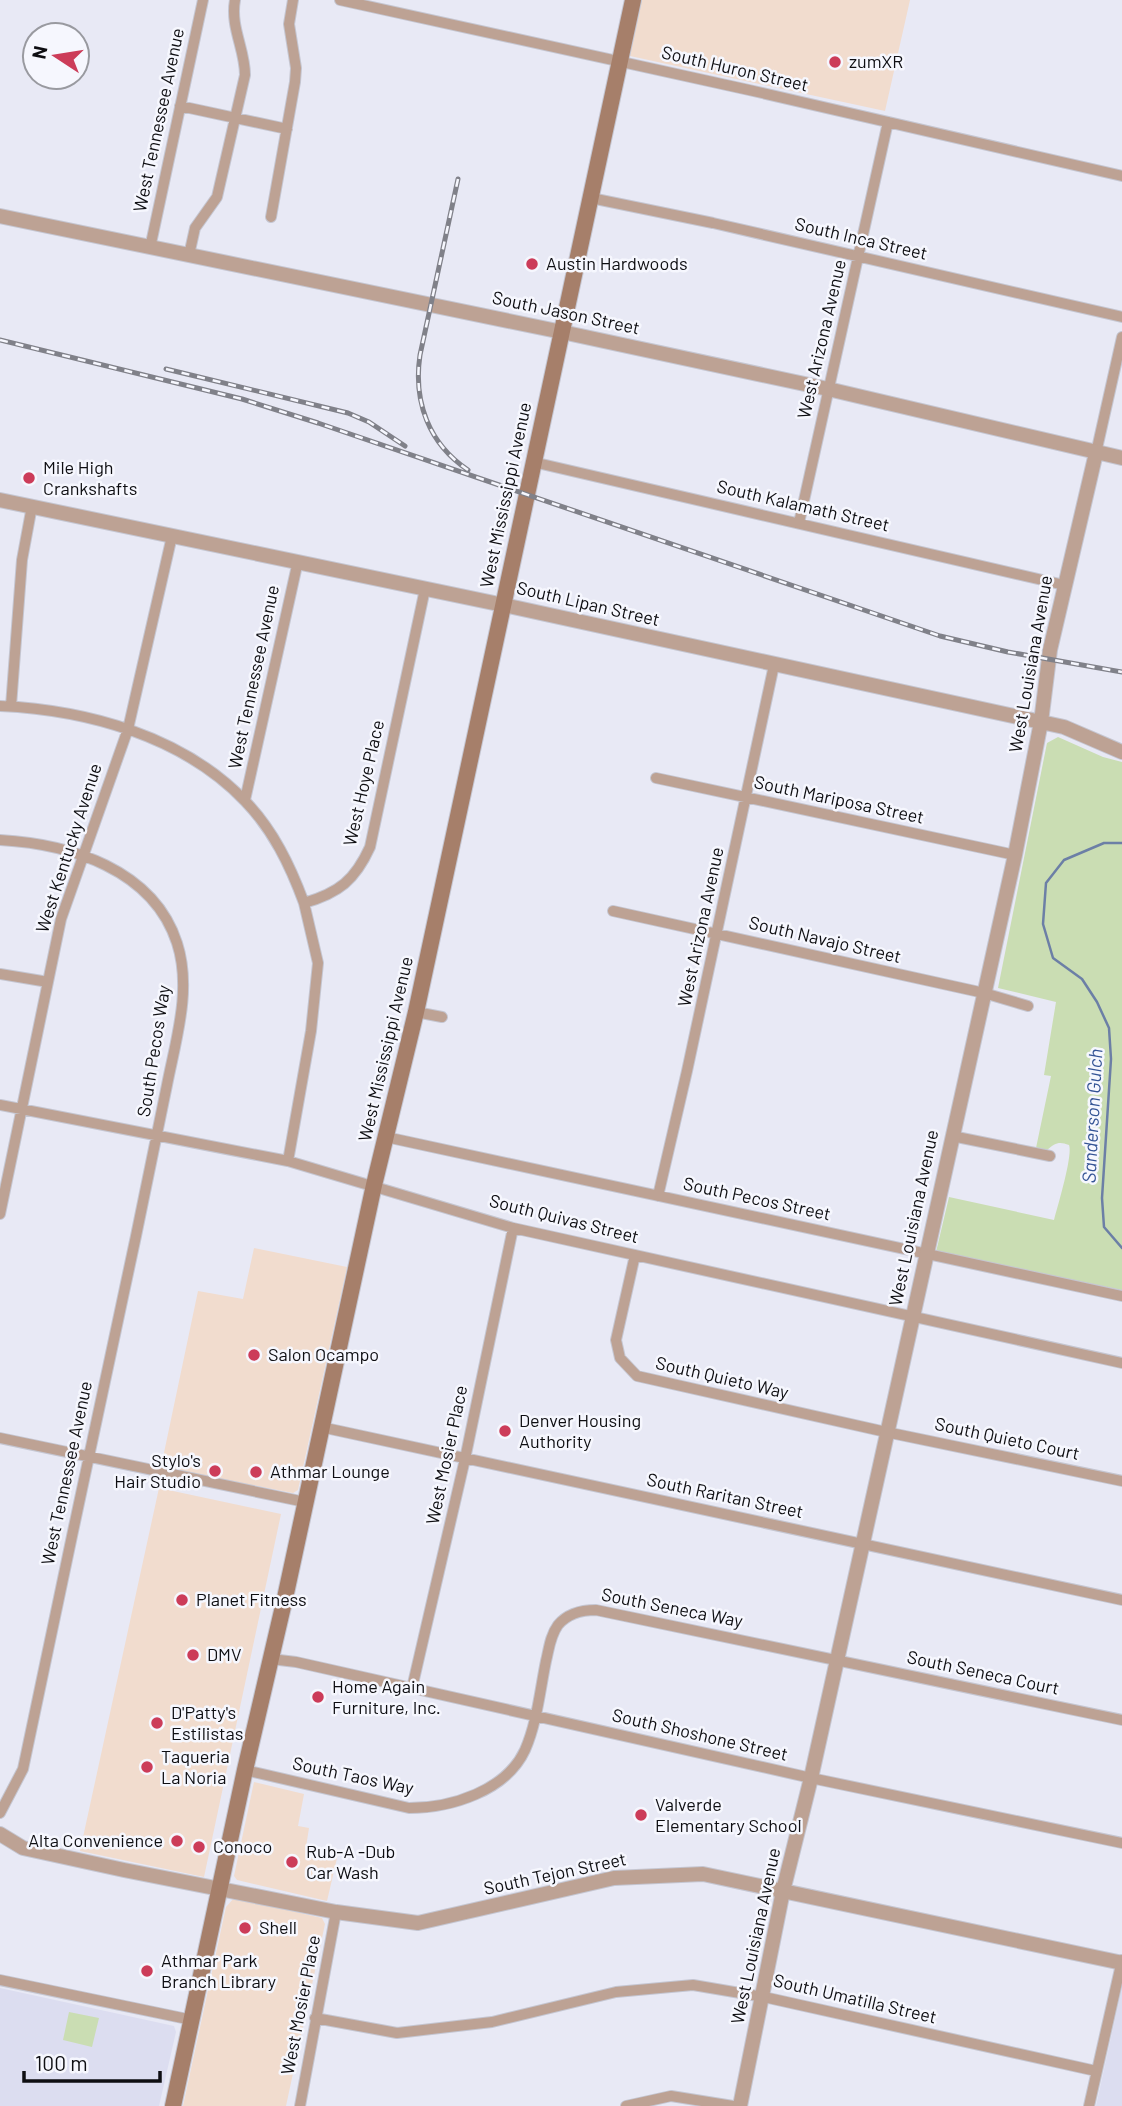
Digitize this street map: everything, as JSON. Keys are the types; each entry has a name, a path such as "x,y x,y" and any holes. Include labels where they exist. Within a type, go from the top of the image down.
{"main road":[{"name":"West Mississippi Avenue","path":"173,2106 374,1185 416,1012 633,0"}],"street":[{"name":"West Tennessee Avenue","path":"150,247 203,0"},
{"path":"189,255 195,228 217,197 245,75 245,63 233,21 235,0"},
{"path":"271,217 296,68 289,24 293,0"},
{"name":"South Huron Street","path":"340,0 1122,176"},
{"path":"180,106 287,130"},
{"name":"West Arizona Avenue","path":"799,523 888,122"},
{"name":"South Inca Street","path":"591,198 1122,317"},
{"name":"South Jason Street","path":"0,216 562,331 828,389 1122,458"},
{"name":"West Louisiana Avenue","path":"740,2106 764,1997 783,1891 811,1778 1015,855 1041,722 1048,661 1122,337"},
{"name":"South Kalamath Street","path":"533,462 1064,585"},
{"name":"South Lipan Street","path":"0,499 502,604 1064,727 1122,752"},
{"path":"32,506 22,561 5,706 70,714 128,729 188,757 245,800 290,865 304,903 318,963 311,1031 288,1161"},
{"name":"West Kentucky Avenue","path":"0,1214 61,919 128,729 172,536"},
{"name":"West Tennessee Avenue","path":"245,800 298,561"},
{"name":"West Hoye Place","path":"304,903 328,896 349,881 365,859 425,589"},
{"name":"West Arizona Avenue","path":"658,1196 747,798 774,664"},
{"name":"South Mariposa Street","path":"656,778 1015,855"},
{"path":"0,840 47,846 85,856"},
{"name":"South Pecos Way","path":"85,856 124,874 160,909 173,931 183,969 183,998 157,1136"},
{"name":"South Navajo Street","path":"613,911 984,993 1028,1006"},
{"path":"0,974 48,982"},
{"path":"416,1012 442,1017"},
{"name":"South Quivas Street","path":"0,1105 288,1161 513,1228 1122,1363"},
{"name":"West Tennessee Avenue","path":"0,1813 23,1769 157,1136"},
{"path":"952,1136 1051,1156"},
{"name":"South Pecos Street","path":"386,1137 1122,1296"},
{"name":"West Mosier Place","path":"412,1688 465,1459 513,1228"},
{"name":"South Quieto Way","path":"635,1255 616,1340 620,1358 637,1376 886,1432"},
{"name":"South Raritan Street","path":"321,1427 1122,1600"},
{"name":"South Quieto Court","path":"886,1432 1122,1481"},
{"path":"0,1438 305,1502"},
{"name":"South Seneca Way","path":"534,1716 553,1634 570,1615 585,1609 596,1609 836,1659"},
{"name":"South Shoshone Street","path":"271,1659 296,1662 811,1778 1122,1843"},
{"name":"South Seneca Court","path":"836,1659 1122,1720"},
{"name":"South Taos Way","path":"245,1770 396,1807 426,1807 475,1794 507,1775 524,1752 534,1716"},
{"name":"South Tejon Street","path":"0,1834 23,1847 152,1876 220,1887 337,1912 418,1923 614,1878 703,1874 1122,1962"},
{"name":"West Mosier Place","path":"300,2106 337,1912"},
{"path":"1089,2106 1122,1962"},
{"path":"0,1979 192,2020"},
{"name":"South Umatilla Street","path":"315,2018 397,2034 492,2022 616,1992 693,1985 764,1997 1096,2071"},
{"path":"626,2106 671,2096 733,2106"}],"shaded area":[{"path":"642,0 910,0 885,111 630,56"},
{"path":"254,1248 347,1267 298,1490 293,1493 161,1467 198,1291 243,1299"},
{"path":"159,1488 281,1514 204,1877 80,1851"},
{"path":"254,1782 304,1794 298,1826 309,1828 306,1847 338,1854 327,1901 237,1880 234,1876"},
{"path":"234,1898 322,1918 325,1924 286,2106 183,2106 226,1907"},
{"path":"1122,1987 1122,2106 1096,2106"},
{"path":"0,1988 174,2026 176,2032 159,2106 0,2106"}],"green space":[{"path":"1058,737 1103,757 1122,762 1122,1290 936,1252 949,1197 1054,1220 1064,1181 1069,1145 1057,1143 1047,1150 1036,1148 1051,1076 1044,1075 1056,1002 998,988 1047,743"},
{"path":"69,2012 99,2018 92,2047 63,2040"}],"waterway":[{"name":"Sanderson Gulch","path":"1122,843 1104,843 1064,860 1046,883 1043,924 1053,958 1082,979 1109,1028 1111,1059 1102,1198 1104,1227 1122,1248"}],"railway":[{"path":"458,179 418,372 422,405 434,435 454,460 468,470"},
{"path":"0,340 242,399 940,636 1008,652 1122,672"},
{"path":"166,369 348,413 369,422 405,446"}],"place":[{"name":"zumXR","path":"835,62"},
{"name":"Austin Hardwoods","path":"532,264"},
{"name":"Mile High Crankshafts","path":"29,478"},
{"name":"Salon Ocampo","path":"254,1355"},
{"name":"Denver Housing Authority","path":"505,1431"},
{"name":"Stylo's Hair Studio","path":"215,1471"},
{"name":"Athmar Lounge","path":"256,1472"},
{"name":"Planet Fitness","path":"182,1600"},
{"name":"DMV","path":"193,1655"},
{"name":"Home Again Furniture, Inc.","path":"318,1697"},
{"name":"D'Patty's Estilistas","path":"157,1723"},
{"name":"Taqueria La Noria","path":"147,1767"},
{"name":"Valverde Elementary School","path":"641,1815"},
{"name":"Alta Convenience","path":"177,1841"},
{"name":"Conoco","path":"199,1847"},
{"name":"Rub-A -Dub Car Wash","path":"292,1862"},
{"name":"Shell","path":"245,1928"},
{"name":"Athmar Park Branch Library","path":"147,1971"}]}
